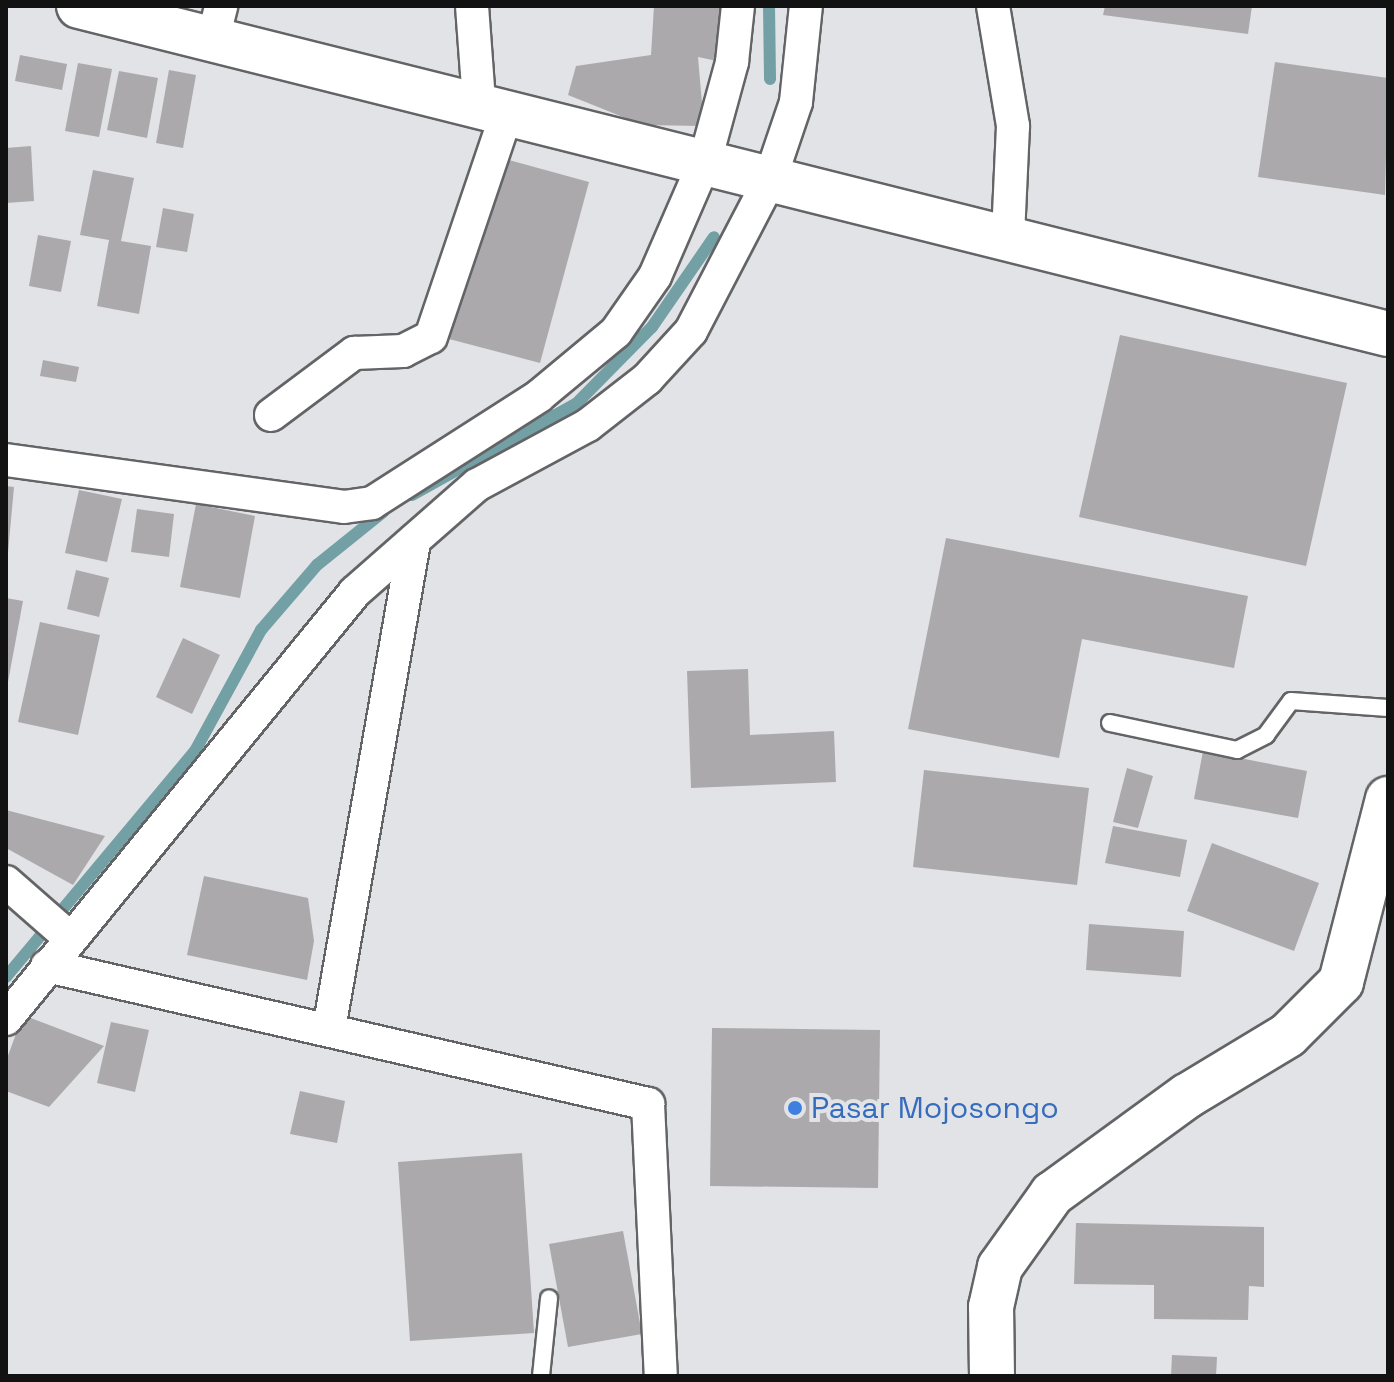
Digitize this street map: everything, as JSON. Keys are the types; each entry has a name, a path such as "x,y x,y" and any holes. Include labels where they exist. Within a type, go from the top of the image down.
{"main road":[{"path":"79,6 217,21 494,105 770,179 1008,236 1388,334"},
{"path":"992,1376 991,1307 1000,1267 1052,1194 1187,1096 1288,1035 1341,982 1388,799"}],"street":[{"path":"271,415 354,353 403,351 431,337 494,105 472,6"},
{"path":"6,1019 66,936 336,614 412,514 616,332 655,276 709,162 732,62 738,6"},
{"path":"6,460 344,507 372,503 412,514 477,485 588,425 647,379 691,331 770,179 796,102 806,6"},
{"path":"993,6 1013,126 1008,236"},
{"path":"329,1029 412,514"},
{"path":"6,882 66,936"},
{"path":"47,966 648,1104 661,1376"}],"lane":[{"path":"1110,723 1237,750 1266,735 1291,701 1388,708"},
{"path":"541,1376 549,1298"}],"building":[{"path":"654,6 720,6 722,62 698,57 704,126 643,125 568,95 576,66 651,55"},
{"path":"1105,6 1252,6 1248,34 1103,15"},
{"path":"20,55 67,64 62,90 15,81"},
{"path":"1275,62 1388,78 1385,195 1258,177"},
{"path":"78,63 112,69 99,137 65,131"},
{"path":"169,70 196,75 183,148 156,143"},
{"path":"119,71 158,78 147,138 107,130"},
{"path":"31,146 34,201 6,203 6,148"},
{"path":"498,157 589,182 540,363 449,339"},
{"path":"93,170 134,178 121,241 151,246 139,314 97,306 109,240 80,235"},
{"path":"163,208 194,214 187,252 156,247"},
{"path":"38,235 71,241 61,292 29,286"},
{"path":"1120,335 1347,383 1306,566 1079,517"},
{"path":"43,360 79,367 76,382 40,376"},
{"path":"6,486 14,487 8,553 6,553"},
{"path":"79,490 122,499 107,562 65,553"},
{"path":"196,504 255,516 240,598 180,587"},
{"path":"137,509 174,514 169,557 131,552"},
{"path":"946,538 1248,596 1234,668 1082,639 1059,758 908,729"},
{"path":"76,570 109,578 99,617 67,609"},
{"path":"6,598 23,601 8,682 6,682"},
{"path":"40,622 100,635 78,735 18,722"},
{"path":"183,638 220,655 192,714 156,697"},
{"path":"748,669 750,735 834,731 836,782 691,788 687,671"},
{"path":"1203,751 1307,771 1298,818 1194,799"},
{"path":"1127,768 1153,776 1138,828 1113,822"},
{"path":"924,770 1089,788 1077,885 913,867"},
{"path":"6,810 105,836 73,885 6,848"},
{"path":"1113,826 1187,840 1180,877 1105,863"},
{"path":"1212,843 1319,883 1294,951 1187,911"},
{"path":"204,876 308,898 314,941 307,980 187,955"},
{"path":"1089,924 1184,931 1181,977 1086,970"},
{"path":"23,1015 104,1046 49,1107 6,1091 6,1061"},
{"path":"111,1022 149,1030 135,1092 97,1083"},
{"name":"Pasar Mojosongo","path":"712,1028 880,1030 878,1188 710,1186"},
{"path":"300,1091 345,1101 337,1143 290,1134"},
{"path":"522,1153 534,1333 410,1341 398,1162"},
{"path":"1076,1223 1264,1227 1264,1287 1249,1286 1248,1320 1154,1319 1154,1285 1074,1284"},
{"path":"623,1231 642,1334 568,1347 549,1244"},
{"path":"1172,1355 1217,1357 1216,1376 1171,1376"}],"waterway":[{"path":"769,6 770,79"},
{"path":"412,495 577,403 652,327 714,237"},
{"path":"6,977 195,751 261,630 317,565 383,512"}],"place":[{"name":"Pasar Mojosongo","path":"795,1108"}]}
